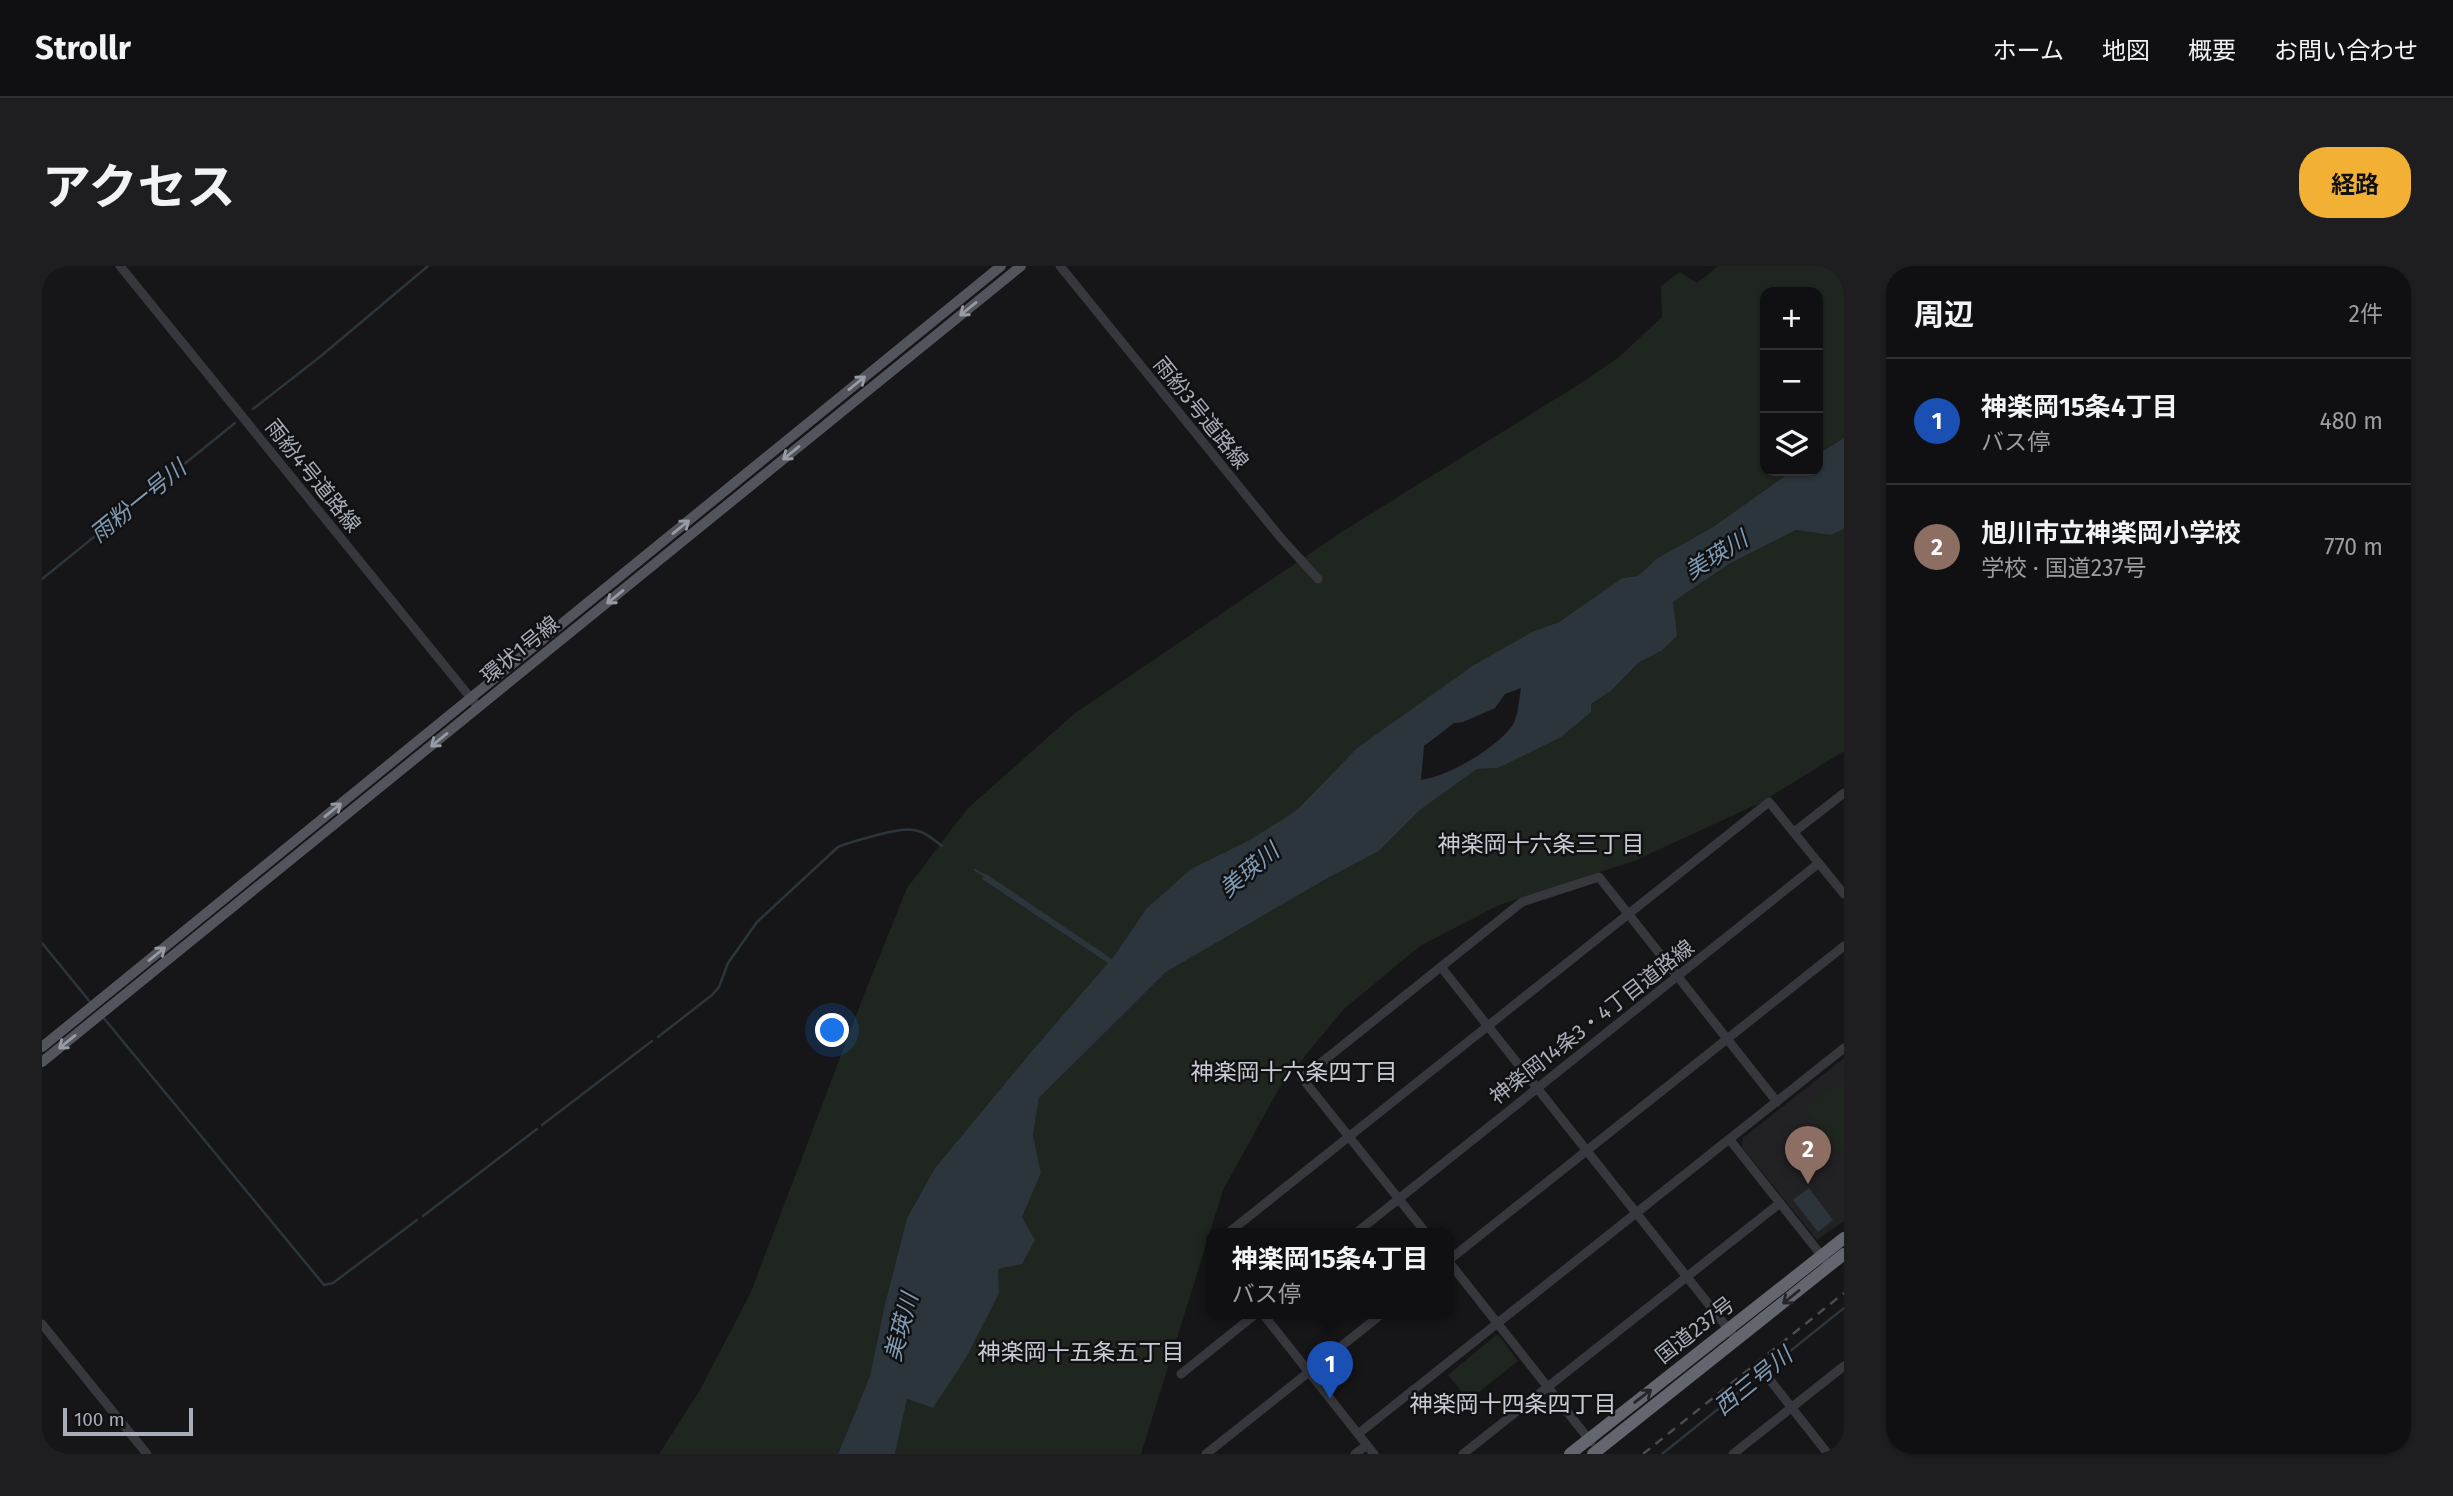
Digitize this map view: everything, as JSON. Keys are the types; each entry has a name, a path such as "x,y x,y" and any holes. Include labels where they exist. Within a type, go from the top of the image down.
{"highway":[{"name":"国道237号","path":"1595,1452 1737,1340 1825,1260 1844,1238"},
{"name":"国道237号","path":"1570,1454 1728,1328 1825,1260 1844,1254"}],"main road":[{"name":"環状1号線","path":"42,1047 1001,266"},
{"name":"環状1号線","path":"42,1062 1021,266"}],"street":[{"name":"雨紛4号道路線","path":"120,266 479,708"},
{"name":"雨紛3号道路線","path":"1060,266 1280,537 1318,579"},
{"path":"1794,832 1844,793"},
{"path":"1234,1228 1769,802 1819,863 1841,883 1844,894"},
{"name":"神楽岡14条3・4丁目道路線","path":"1362,1228 1819,863"},
{"path":"1422,1228 1302,1078 1522,902 1599,877 1777,1102"},
{"path":"1454,1257 1844,946"},
{"path":"1441,967 1737,1340"},
{"path":"1358,1434 1844,1048"},
{"path":"1730,1140 1825,1260"},
{"path":"1462,1454 1780,1203"},
{"path":"1454,1268 1589,1439 1595,1452"},
{"path":"1181,1374 1251,1319"},
{"path":"1264,1319 1374,1454"},
{"path":"1206,1454 1376,1319"},
{"path":"42,1324 147,1454"},
{"path":"1733,1454 1844,1366"},
{"path":"1770,1380 1828,1454"},
{"path":"1355,1454 1367,1445"}],"shaded area":[{"path":"1718,266 1844,266 1844,438 1823,451 1823,287 1760,287 1760,476 1785,476 1713,527 1656,559 1638,576 1622,578 1559,622 1532,632 1357,748 1297,810 1146,909 1112,959 935,1168 907,1218 870,1376 838,1454 659,1454 700,1390 751,1292 907,888 967,809 1074,714 1340,533 1619,357 1662,317 1661,286 1680,272 1697,283"},
{"path":"1844,529 1844,751 1760,803 1634,861 1499,905 1420,946 1343,1010 1281,1085 1223,1190 1211,1228 1206,1228 1206,1245 1141,1454 895,1454 907,1399 933,1408 1041,1173 1033,1135 1039,1098 1166,972 1379,851 1420,810 1477,769 1498,768 1611,691 1638,663 1661,651 1673,602 1729,564 1796,530 1831,535"},
{"path":"1844,1058 1844,1221 1817,1240 1742,1147 1743,1138"},
{"path":"1844,1078 1844,1160 1805,1109"},
{"path":"1496,1335 1518,1361 1469,1400 1448,1375"}],"water":[{"name":"美瑛川","path":"1844,438 1844,529 1831,535 1796,530 1729,564 1673,602 1677,636 1661,651 1638,663 1611,691 1591,704 1591,712 1561,737 1498,768 1477,769 1420,810 1379,851 1166,972 1039,1098 1033,1135 1041,1173 1022,1217 1035,1240 1022,1264 998,1269 999,1293 967,1356 933,1408 907,1399 895,1454 838,1454 870,1376 907,1218 935,1168 1108,963 982,879 986,874 1112,959 1146,909 1191,869 1250,840 1297,810 1357,748 1474,665 1532,632 1559,622 1622,578 1638,576 1656,559 1713,527 1785,476 1823,476 1823,451","holes":["1521,688 1512,726 1495,744 1458,767 1421,780 1424,746 1454,723 1463,722 1495,708 1505,694"]},
{"path":"1809,1188 1833,1220 1818,1232 1793,1200"}],"waterway":[{"name":"雨粉一号川","path":"253,409 428,266"},
{"name":"雨粉一号川","path":"42,579 235,423"},
{"path":"658,1037 712,995 719,987 728,963 757,922 838,847 907,830 925,834 942,846"},
{"path":"975,870 987,877"},
{"path":"42,943 91,1003"},
{"path":"102,1016 324,1285 333,1283 417,1220"},
{"path":"542,1125 652,1041"},
{"path":"423,1216 537,1129"},
{"name":"西三号川","path":"1662,1454 1844,1308"}],"railway":[{"path":"1643,1454 1844,1293"}],"place":[{"name":"旭川市立神楽岡小学校","path":"1808,1184"},
{"name":"神楽岡15条4丁目","path":"1330,1399"}],"district":[{"name":"神楽岡十六条三丁目","path":"1541,844"},
{"name":"神楽岡十六条四丁目","path":"1294,1072"},
{"name":"神楽岡十五条五丁目","path":"1081,1352"},
{"name":"神楽岡十四条四丁目","path":"1513,1404"}]}
